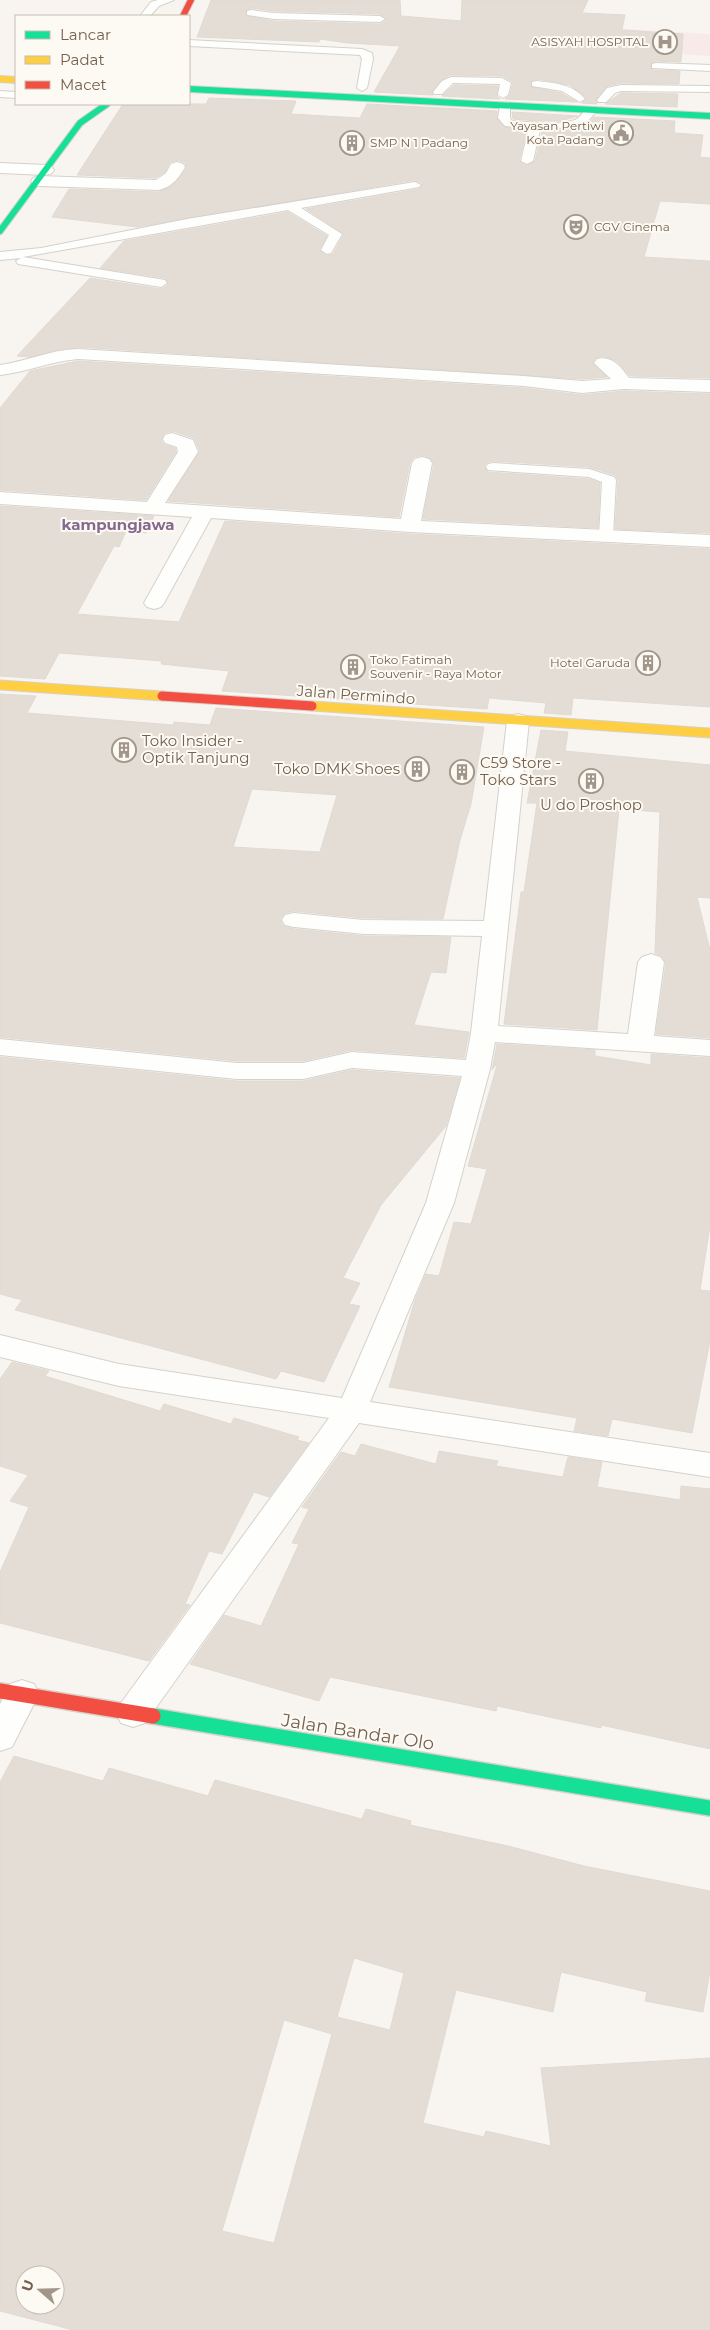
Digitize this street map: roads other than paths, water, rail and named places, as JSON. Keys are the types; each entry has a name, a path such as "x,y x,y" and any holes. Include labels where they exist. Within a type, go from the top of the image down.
{"main road":[{"path":"184,15 192,0"},
{"path":"0,71 15,71"},
{"path":"190,78 438,92 590,111 710,116"},
{"path":"0,80 15,80"},
{"path":"190,89 504,101 580,98 702,104"},
{"path":"0,231 43,176 80,118 105,105"},
{"name":"Jalan Permindo","path":"0,685 710,733"},
{"name":"Jalan Bandar Olo","path":"11,1692 710,1808"}],"street":[{"path":"0,168 43,176 159,185 172,176 177,168"},
{"path":"0,370 18,368 57,355 78,354 524,381 582,387 624,383 710,386"},
{"path":"603,363 613,369 624,383"},
{"path":"152,508 188,452 186,444 172,439"},
{"path":"410,526 422,463"},
{"path":"0,498 410,526 710,541"},
{"path":"154,603 204,513"},
{"path":"133,1713 351,1411 440,1202 477,1069 484,1033 518,721"},
{"path":"294,920 364,927 494,928"},
{"path":"640,1043 651,962"},
{"path":"484,1033 710,1048"},
{"path":"0,1047 237,1071 302,1071 352,1060 477,1069"},
{"path":"0,1346 119,1375 710,1464"},
{"path":"0,1737 11,1692"}],"lane":[{"path":"146,15 155,4 169,0"},
{"path":"251,13 273,20 340,22 380,19"},
{"path":"190,42 330,46 362,52 368,55 362,88"},
{"path":"656,66 710,68"},
{"path":"536,84 565,88 574,92 580,98"},
{"path":"602,100 611,90 621,88 710,89"},
{"path":"0,94 15,95"},
{"path":"504,101 504,118 509,124 538,126 576,123 585,118 590,111"},
{"path":"527,160 538,126"},
{"path":"0,257 41,252 187,223 415,185"},
{"path":"290,206 336,234 327,250"},
{"path":"0,257 162,283"},
{"path":"493,467 589,473 610,480 606,536"}],"place":[{"name":"ASISYAH HOSPITAL","path":"665,42"},
{"name":"Yayasan Pertiwi Kota Padang","path":"621,133"},
{"name":"SMP N 1 Padang","path":"352,143"},
{"name":"CGV Cinema","path":"576,227"},
{"name":"Hotel Garuda","path":"648,663"},
{"name":"Toko Fatimah Souvenir - Raya Motor","path":"353,667"},
{"name":"Toko Insider - Optik Tanjung","path":"124,750"},
{"name":"Toko DMK Shoes","path":"417,769"},
{"name":"C59 Store - Toko Stars","path":"462,772"},
{"name":"U do Proshop","path":"591,781"}],"district":[{"name":"kampungjawa","path":"118,525"}]}
